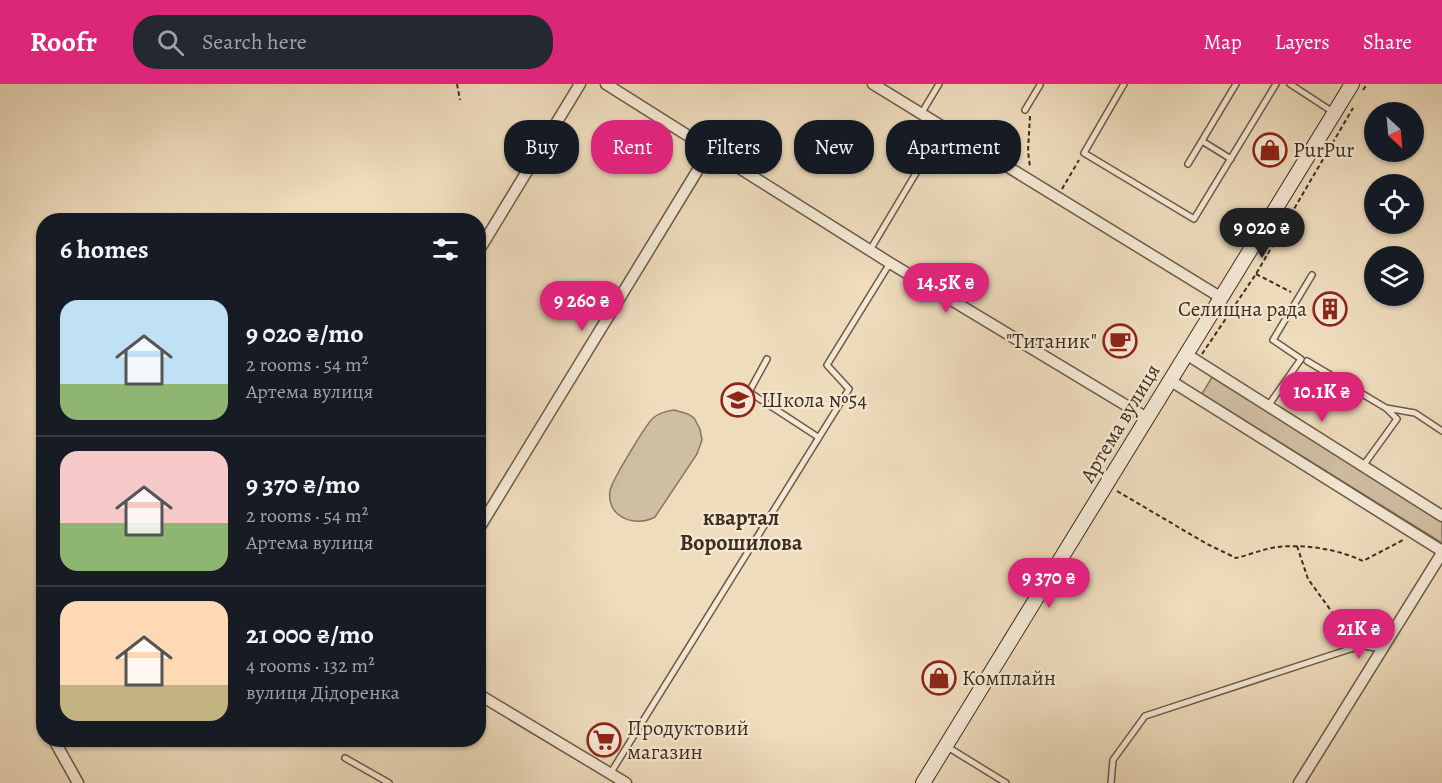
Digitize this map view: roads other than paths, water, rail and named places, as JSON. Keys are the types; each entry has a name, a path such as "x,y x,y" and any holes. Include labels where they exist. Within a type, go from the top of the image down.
{"street":[{"path":"486,239 580,84"},
{"path":"606,84 685,134"},
{"path":"873,84 930,120"},
{"name":"Артема вулиця","path":"923,783 1147,418 1171,381 1192,358 1220,297 1352,84"},
{"path":"486,517 695,174"},
{"path":"748,174 890,263 1147,418"},
{"path":"1019,174 1220,297"},
{"path":"1192,358 1442,516"},
{"path":"1171,381 1442,552 1299,783"},
{"path":"486,699 607,778 626,783"},
{"path":"58,747 78,783"}],"lane":[{"path":"921,114 939,84"},
{"path":"1025,110 1040,84"},
{"path":"1124,84 1084,153 1194,219 1276,84"},
{"path":"1188,164 1236,84"},
{"path":"1290,84 1335,113"},
{"path":"1202,141 1231,159"},
{"path":"870,250 915,174"},
{"path":"607,778 849,388 827,365 890,263"},
{"path":"1268,406 1301,359 1273,340 1312,276"},
{"path":"767,359 749,392 818,437"},
{"path":"1307,361 1386,408 1397,419 1363,466"},
{"path":"1386,408 1415,413 1442,431"},
{"path":"1111,783 1113,760 1145,716 1350,649 1363,646 1382,649"},
{"path":"946,746 1006,783"},
{"path":"345,758 389,783"}],"place":[{"name":"PurPur","path":"1270,150"},
{"name":"Селищна рада","path":"1330,309"},
{"name":"\"Титаник\"","path":"1120,341"},
{"name":"Школа №54","path":"738,400"},
{"name":"Комплайн","path":"939,678"},
{"name":"Продуктовий магазин","path":"604,740"}],"district":[{"name":"квартал Ворошилова","path":"741,530"}]}
